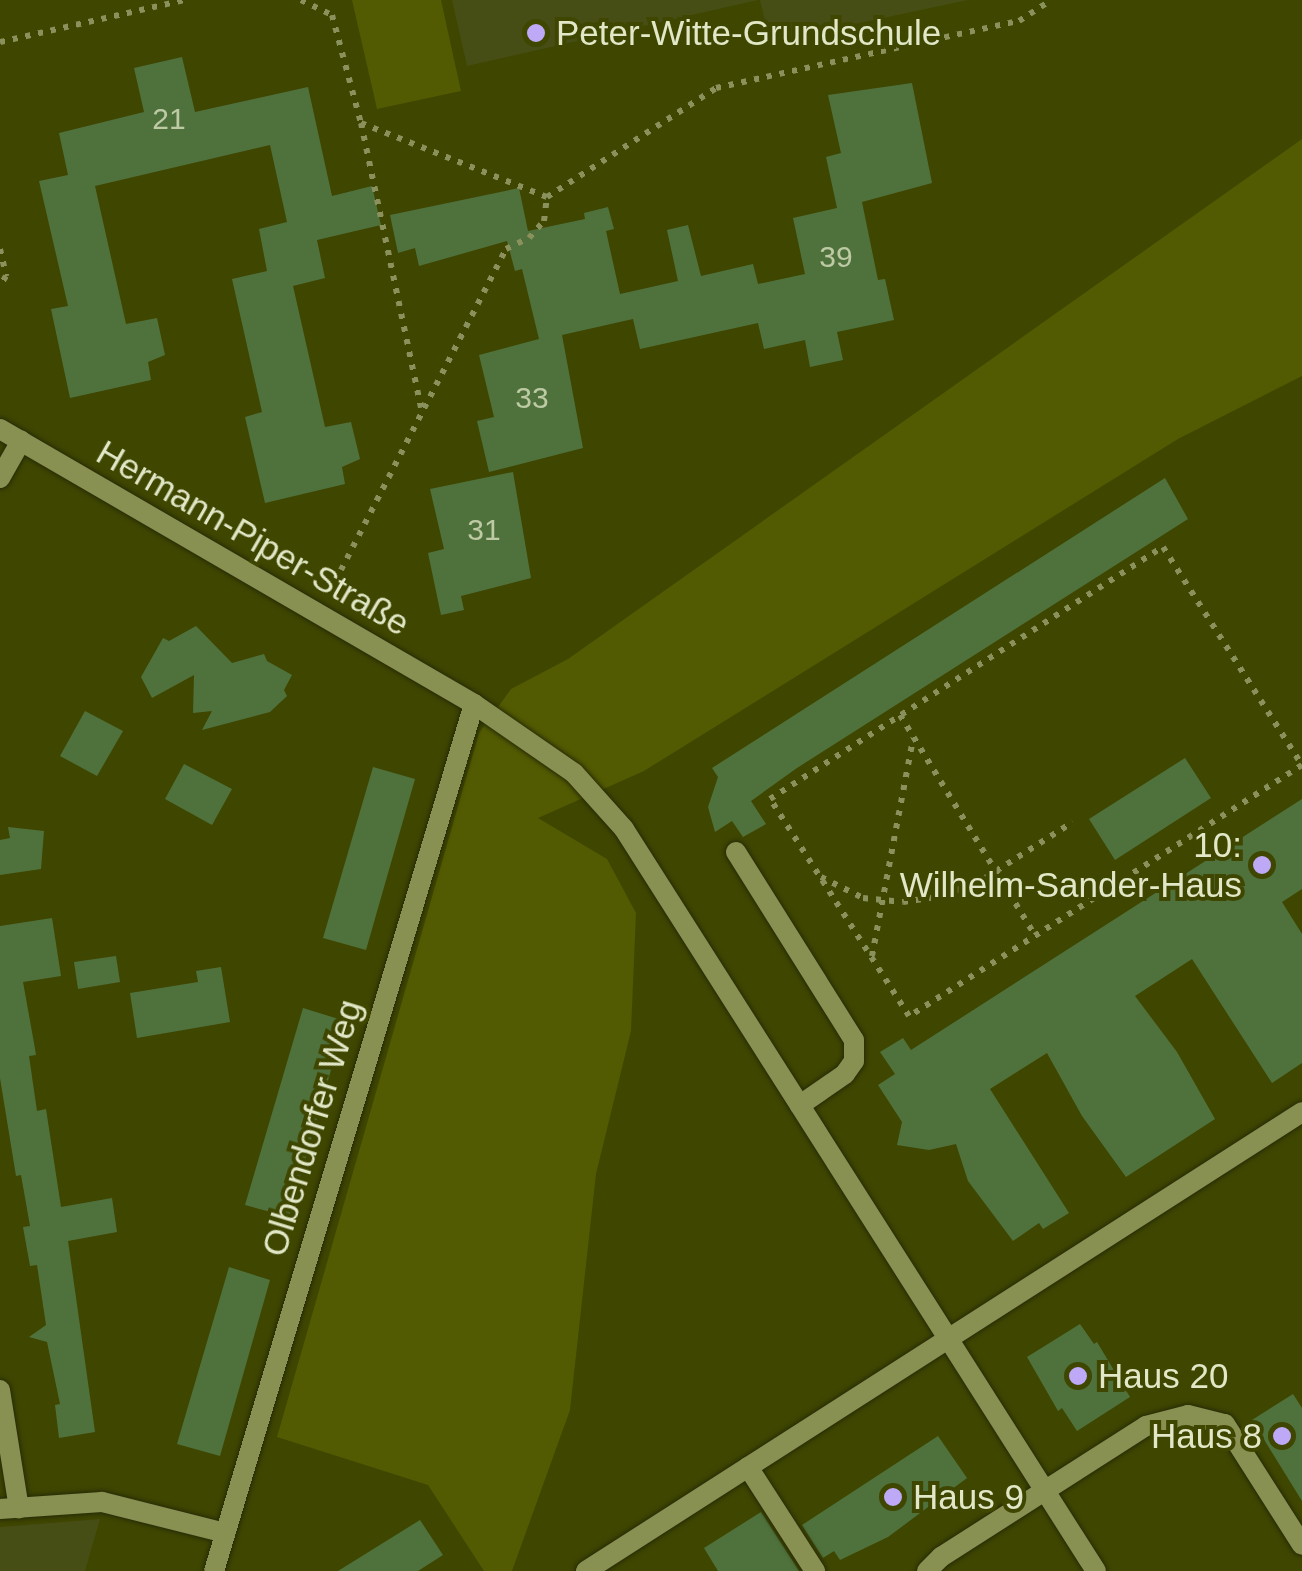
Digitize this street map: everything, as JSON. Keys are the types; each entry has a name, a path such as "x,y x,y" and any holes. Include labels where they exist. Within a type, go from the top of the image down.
{"street":[{"name":"Hermann-Piper-Straße","path":"0,429 474,704 574,773 624,829 1096,1571"},
{"path":"0,478 21,441"},
{"name":"Olbendorfer Weg","path":"214,1571 474,704"},
{"path":"736,852 854,1040 854,1062 845,1074 800,1105"},
{"path":"586,1571 1302,1112"},
{"path":"0,1390 10,1508 102,1502 225,1533"},
{"path":"927,1571 1146,1426 1188,1415 1225,1424 1302,1545"},
{"path":"748,1468 815,1571"}],"path":[{"path":"0,42 185,0"},
{"path":"301,0 332,15 361,123 421,409"},
{"path":"341,570 506,248 528,238 544,221 548,196 716,88 1018,21 1052,0"},
{"path":"361,123 548,196"},
{"path":"0,249 6,276 0,286"},
{"path":"1163,548 1302,765 909,1016 770,799 900,715 1163,548"},
{"path":"900,715 1035,935"},
{"path":"872,958 914,736"},
{"path":"820,876 863,898 943,896 996,871 1072,822"}],"shaded area":[{"path":"352,0 441,0 461,91 377,109"},
{"name":"Peter-Witte-Grundschule","path":"452,0 758,0 467,66"},
{"path":"760,0 968,0 770,42"},
{"path":"1302,139 1302,376 1178,439 644,771 538,818 607,859 636,913 631,1031 596,1174 570,1410 512,1571 484,1571 428,1485 277,1437 479,733 511,689 568,659"},
{"path":"100,1519 85,1571 0,1571 0,1527"}],"building":[{"path":"182,57 195,112 308,87 332,196 372,186 381,225 317,240 325,278 293,286 325,427 351,422 360,459 342,467 345,484 265,503 245,417 262,412 232,279 267,271 259,229 287,222 270,145 95,186 126,324 157,318 165,355 148,362 151,380 70,398 51,309 68,306 39,181 68,175 59,133 144,112 134,68"},
{"path":"912,83 932,183 862,202 878,280 885,279 894,320 837,332 843,360 810,367 805,340 764,349 758,323 640,349 633,319 562,335 583,448 489,472 477,421 494,417 479,355 539,339 522,269 515,271 507,241 419,266 415,248 398,253 390,215 519,188 528,231 585,219 584,213 608,207 614,229 606,231 620,294 678,281 667,230 688,225 701,276 753,264 758,284 805,274 793,218 837,208 826,157 841,153 828,95"},
{"path":"513,472 531,578 461,596 464,610 441,615 428,553 444,549 430,489"},
{"path":"1165,478 1188,519 751,801 766,824 743,837 732,821 715,832 708,807 718,777 712,768"},
{"path":"196,626 232,663 264,654 267,661 292,675 284,690 287,696 270,712 202,730 212,711 193,713 194,675 152,698 141,677 163,638 169,641"},
{"path":"85,711 123,731 97,776 60,756"},
{"path":"1185,758 1211,798 1115,860 1089,819"},
{"path":"184,764 232,789 212,825 165,799"},
{"path":"373,767 415,779 366,950 323,938"},
{"name":"10: Wilhelm-Sander-Haus","path":"1302,799 1302,889 1282,902 1302,934 1302,1063 1272,1083 1192,959 1135,996 1177,1052 1215,1119 1126,1177 1082,1116 1047,1053 990,1089 1069,1213 1043,1229 1039,1223 1013,1241 968,1181 956,1144 929,1150 897,1145 902,1122 878,1085 895,1074 880,1052 903,1038 911,1050"},
{"path":"8,827 44,831 41,869 0,875 0,840 10,838"},
{"path":"52,918 61,976 23,982 36,1055 29,1056 37,1111 46,1109 61,1207 112,1198 117,1232 68,1241 95,1432 59,1438 55,1405 60,1404 47,1342 29,1337 46,1325 37,1265 30,1266 23,1227 30,1226 21,1175 16,1176 0,1078 0,926"},
{"path":"116,956 120,982 78,989 74,962"},
{"path":"221,967 230,1022 137,1038 130,993 198,982 196,971"},
{"path":"303,1008 345,1021 289,1217 245,1205"},
{"path":"229,1267 270,1280 220,1456 177,1444"},
{"name":"Haus 20","path":"1080,1324 1094,1344 1097,1342 1130,1397 1077,1431 1062,1408 1058,1411 1027,1357"},
{"name":"Haus 8","path":"1293,1394 1302,1408 1302,1501 1252,1420"},
{"name":"Haus 9","path":"938,1436 967,1478 888,1537 840,1560 834,1551 823,1558 802,1525"},
{"path":"761,1512 799,1571 718,1571 704,1548"},
{"path":"420,1520 443,1555 418,1571 338,1571"}],"place":[{"name":"Peter-Witte-Grundschule","path":"536,33"},
{"name":"10: Wilhelm-Sander-Haus","path":"1262,865"},
{"name":"Haus 20","path":"1078,1376"},
{"name":"Haus 8","path":"1282,1436"},
{"name":"Haus 9","path":"893,1497"}]}
